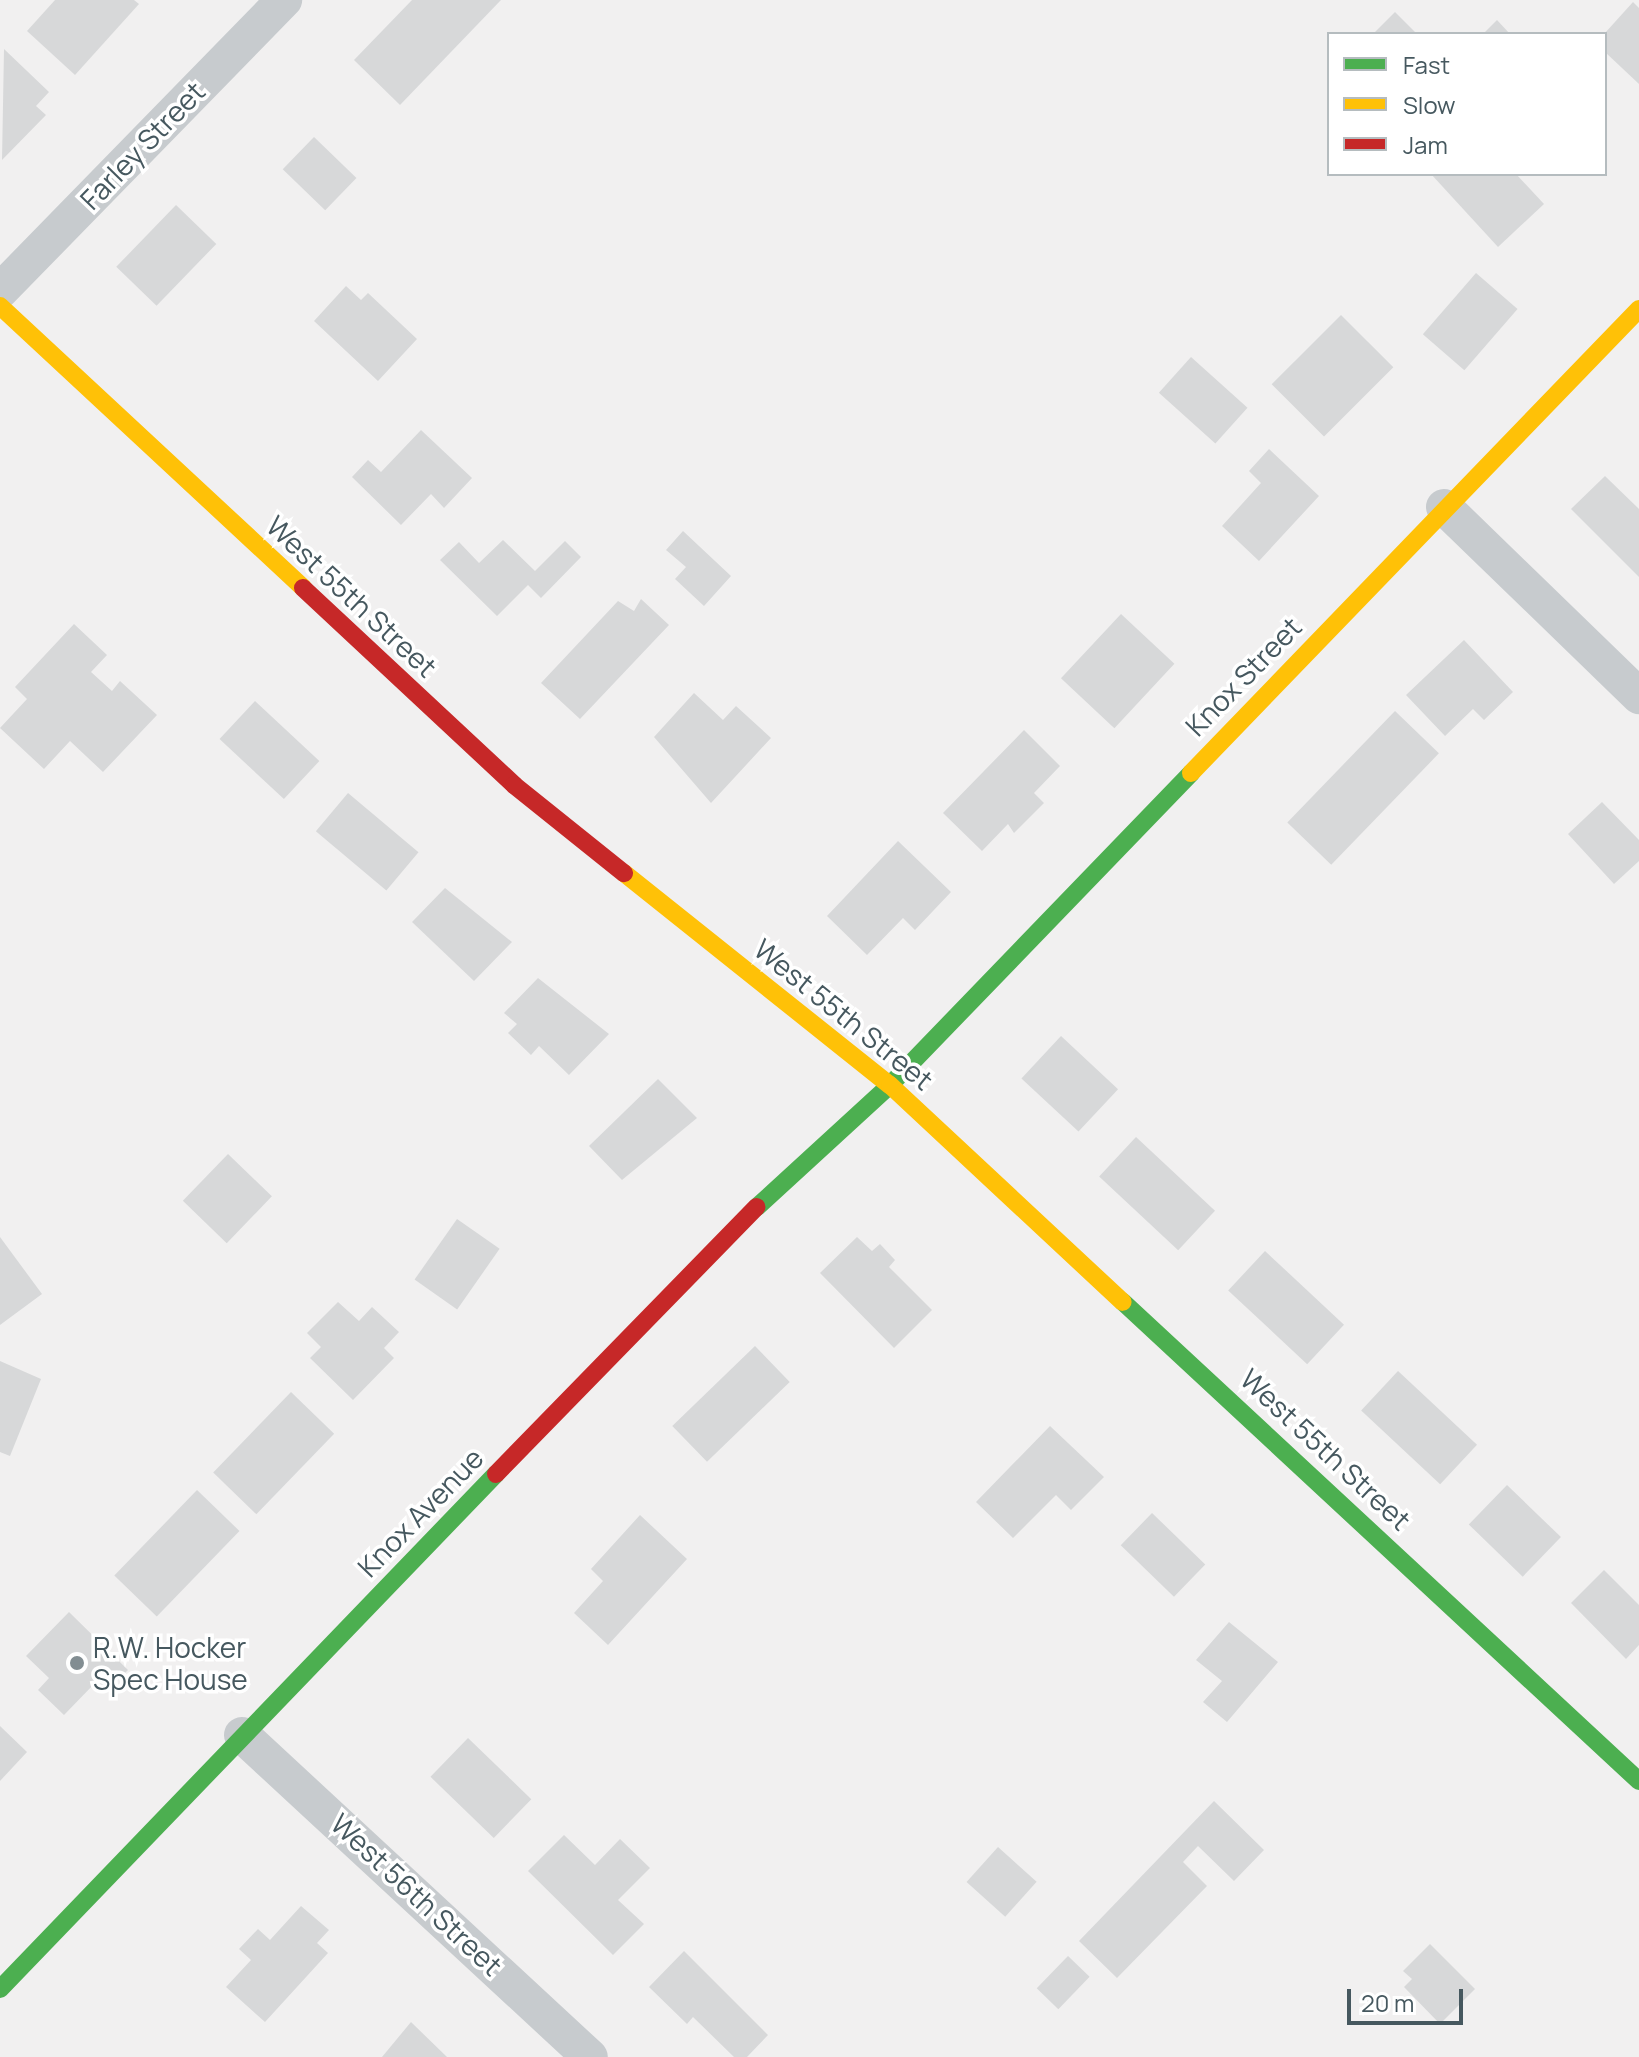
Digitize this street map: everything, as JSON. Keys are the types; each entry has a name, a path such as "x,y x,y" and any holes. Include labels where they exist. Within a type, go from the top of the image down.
{"street":[{"name":"Farley Street","path":"0,291 284,0"},
{"name":"West 55th Street","path":"0,306 514,785 890,1085 1639,1781"},
{"name":"Knox Street","path":"890,1085 1444,507 1639,309"},
{"path":"1444,507 1639,696"},
{"name":"Knox Avenue","path":"0,1989 242,1735 820,1142 890,1085"},
{"name":"West 56th Street","path":"242,1735 590,2057"}],"building":[{"path":"55,0 134,0 139,4 75,75 27,31"},
{"path":"412,0 501,0 400,105 354,60"},
{"path":"1633,2 1639,8 1639,84 1607,54 1606,32"},
{"path":"1395,12 1415,32 1375,32"},
{"path":"1497,20 1508,32 1485,32"},
{"path":"4,49 49,92 36,106 46,115 2,160"},
{"path":"314,137 356,178 325,210 283,169"},
{"path":"1433,176 1518,176 1544,204 1498,247"},
{"path":"176,205 216,244 157,306 116,267"},
{"path":"1476,273 1518,309 1464,370 1423,334"},
{"path":"346,286 361,300 368,293 417,339 378,381 314,321"},
{"path":"1341,315 1393,367 1324,437 1272,384"},
{"path":"1191,357 1247,408 1215,444 1159,393"},
{"path":"421,430 472,478 444,508 431,494 401,525 352,477 368,460 381,472"},
{"path":"1269,449 1319,496 1259,561 1222,526 1261,483 1249,471"},
{"path":"1605,476 1639,509 1639,577 1571,509"},
{"path":"683,531 731,576 704,606 675,579 686,567 666,550"},
{"path":"503,540 535,571 565,541 581,557 541,598 528,585 497,616 440,560 459,542 479,563"},
{"path":"641,599 669,625 580,719 541,683 618,601 634,611"},
{"path":"1121,614 1174,664 1114,728 1061,678"},
{"path":"74,624 107,655 91,672 112,691 120,681 157,715 103,772 70,741 44,769 0,728 27,699 15,687"},
{"path":"1464,640 1513,692 1484,720 1473,709 1445,736 1406,695"},
{"path":"694,693 723,720 736,706 771,738 711,803 654,737"},
{"path":"255,701 319,761 284,799 220,739"},
{"path":"1395,711 1439,753 1331,865 1287,822"},
{"path":"1024,730 1060,766 1034,793 1044,803 1014,833 1008,824 982,851 943,813"},
{"path":"348,793 418,852 386,890 316,831"},
{"path":"1602,802 1639,840 1639,861 1614,884 1568,834"},
{"path":"898,841 951,892 915,930 903,918 867,955 827,916"},
{"path":"445,888 512,942 474,981 412,922"},
{"path":"538,978 609,1034 569,1075 539,1046 531,1055 508,1033 517,1024 504,1013"},
{"path":"1061,1036 1118,1089 1078,1132 1021,1078"},
{"path":"658,1079 697,1118 622,1180 589,1146"},
{"path":"1136,1137 1215,1211 1178,1250 1099,1176"},
{"path":"228,1154 272,1196 227,1243 183,1201"},
{"path":"457,1219 500,1249 457,1309 415,1280"},
{"path":"0,1237 42,1294 0,1325"},
{"path":"857,1237 872,1251 880,1244 895,1260 889,1267 932,1310 894,1348 820,1273"},
{"path":"1265,1251 1344,1325 1307,1364 1228,1290"},
{"path":"338,1302 359,1321 372,1307 399,1332 384,1348 394,1358 353,1400 310,1358 321,1347 307,1333"},
{"path":"755,1346 790,1382 707,1462 672,1426"},
{"path":"0,1361 41,1379 10,1456 0,1452"},
{"path":"1398,1371 1477,1445 1440,1484 1361,1410"},
{"path":"291,1392 334,1434 256,1514 213,1473"},
{"path":"1050,1426 1104,1477 1071,1510 1056,1495 1013,1538 976,1502"},
{"path":"1507,1485 1561,1537 1523,1577 1469,1525"},
{"path":"197,1490 239,1531 157,1617 114,1576"},
{"path":"1152,1513 1205,1564 1174,1597 1121,1545"},
{"path":"640,1515 687,1559 608,1645 574,1613 603,1581 591,1569"},
{"path":"1604,1570 1639,1605 1639,1645 1626,1659 1571,1603"},
{"name":"R.W. Hocker Spec House","path":"69,1612 128,1670 106,1692 96,1682 64,1715 38,1690 49,1678 26,1656"},
{"path":"1229,1622 1278,1662 1227,1722 1203,1702 1222,1681 1196,1660"},
{"path":"0,1726 27,1752 0,1781"},
{"path":"468,1738 531,1799 494,1838 430,1777"},
{"path":"1214,1801 1264,1850 1234,1881 1198,1846 1183,1862 1207,1886 1117,1978 1079,1941"},
{"path":"564,1835 595,1865 620,1839 650,1868 618,1900 644,1924 613,1955 528,1871"},
{"path":"998,1847 1037,1882 1005,1917 967,1882"},
{"path":"301,1906 329,1930 317,1943 328,1953 265,2022 226,1987 251,1960 239,1949 258,1929 270,1940"},
{"path":"1430,1944 1475,1989 1440,2024 1404,1987 1412,1979 1403,1971"},
{"path":"684,1951 768,2035 747,2057 734,2057 693,2017 687,2024 649,1987"},
{"path":"1068,1956 1090,1977 1058,2009 1037,1988"},
{"path":"411,2022 447,2057 382,2057"}],"traffic: fast":[{"path":"757,1207 890,1085 1191,773"},
{"path":"1123,1302 1639,1781"},
{"path":"0,1989 496,1474"}],"traffic: slow":[{"path":"0,306 303,588"},
{"path":"1191,773 1639,309"},
{"path":"624,873 890,1085 1123,1302"}],"traffic: jam":[{"path":"303,588 514,785 624,873"},
{"path":"496,1474 757,1207"}],"place":[{"name":"R.W. Hocker Spec House","path":"77,1663"}]}
